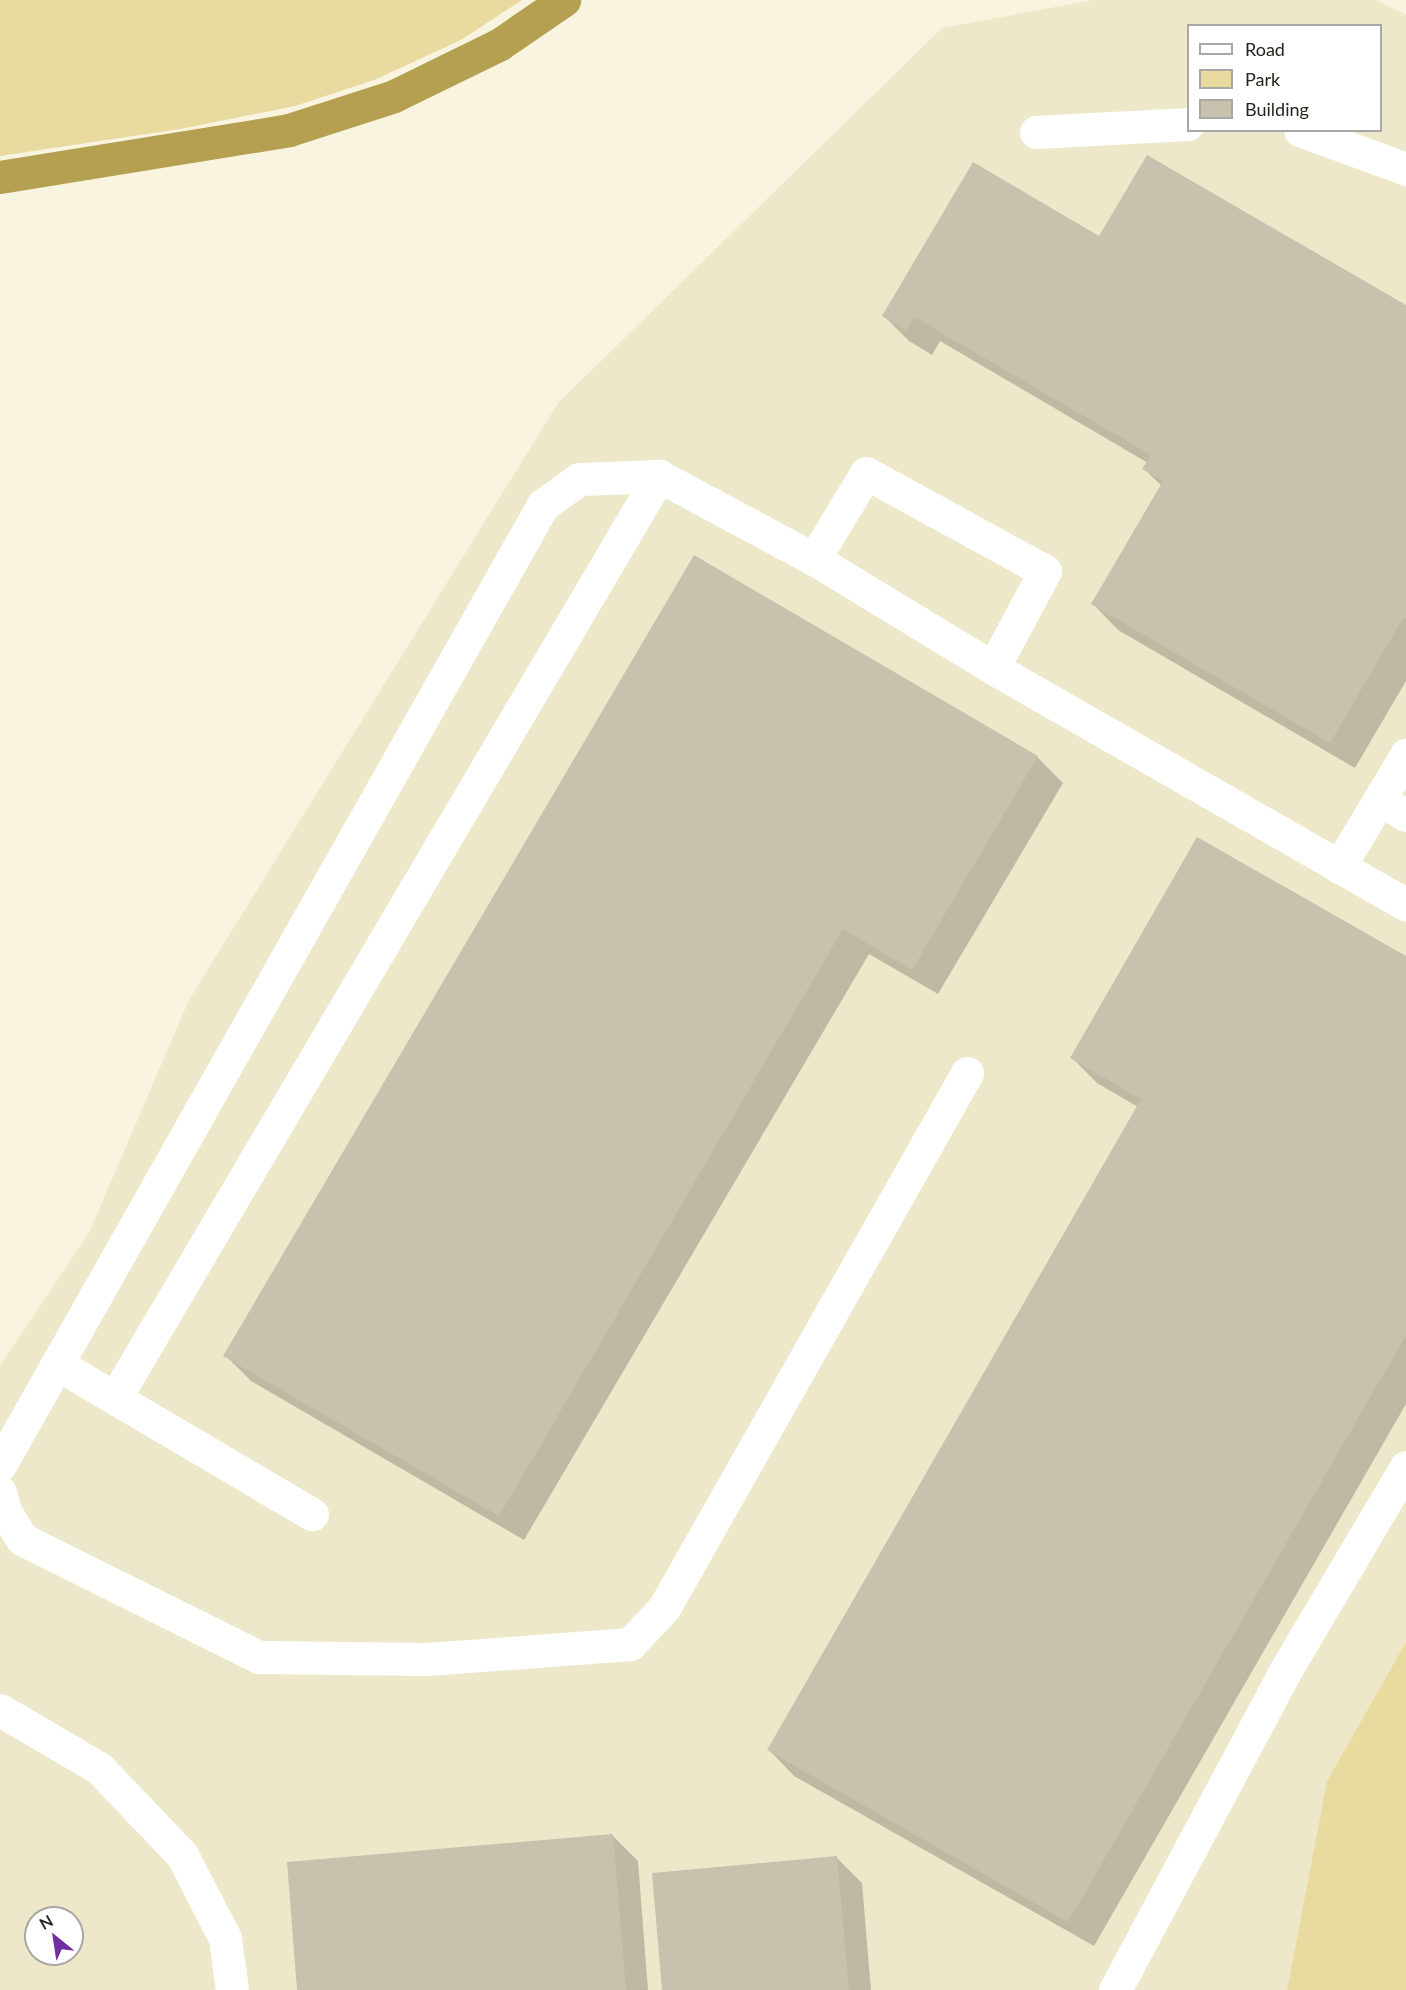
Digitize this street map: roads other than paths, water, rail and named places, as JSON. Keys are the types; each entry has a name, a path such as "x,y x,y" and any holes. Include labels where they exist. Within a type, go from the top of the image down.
{"highway":[{"path":"0,177 289,130 394,96 500,44 564,0"}],"lane":[{"path":"1036,132 1187,124"},
{"path":"1306,132 1406,168"},
{"path":"814,559 866,473 1045,571 993,668"},
{"path":"115,1398 659,476"},
{"path":"0,1465 543,505 579,479 659,476 814,559 993,668 1406,905"},
{"path":"1339,867 1393,808 1406,755"},
{"path":"2,1506 22,1539 259,1657 427,1659 630,1644 664,1608 967,1073"},
{"path":"57,1364 312,1514"},
{"path":"1115,1990 1284,1673 1406,1467"},
{"path":"0,1710 99,1768 182,1855 225,1938 232,1990"}]}
